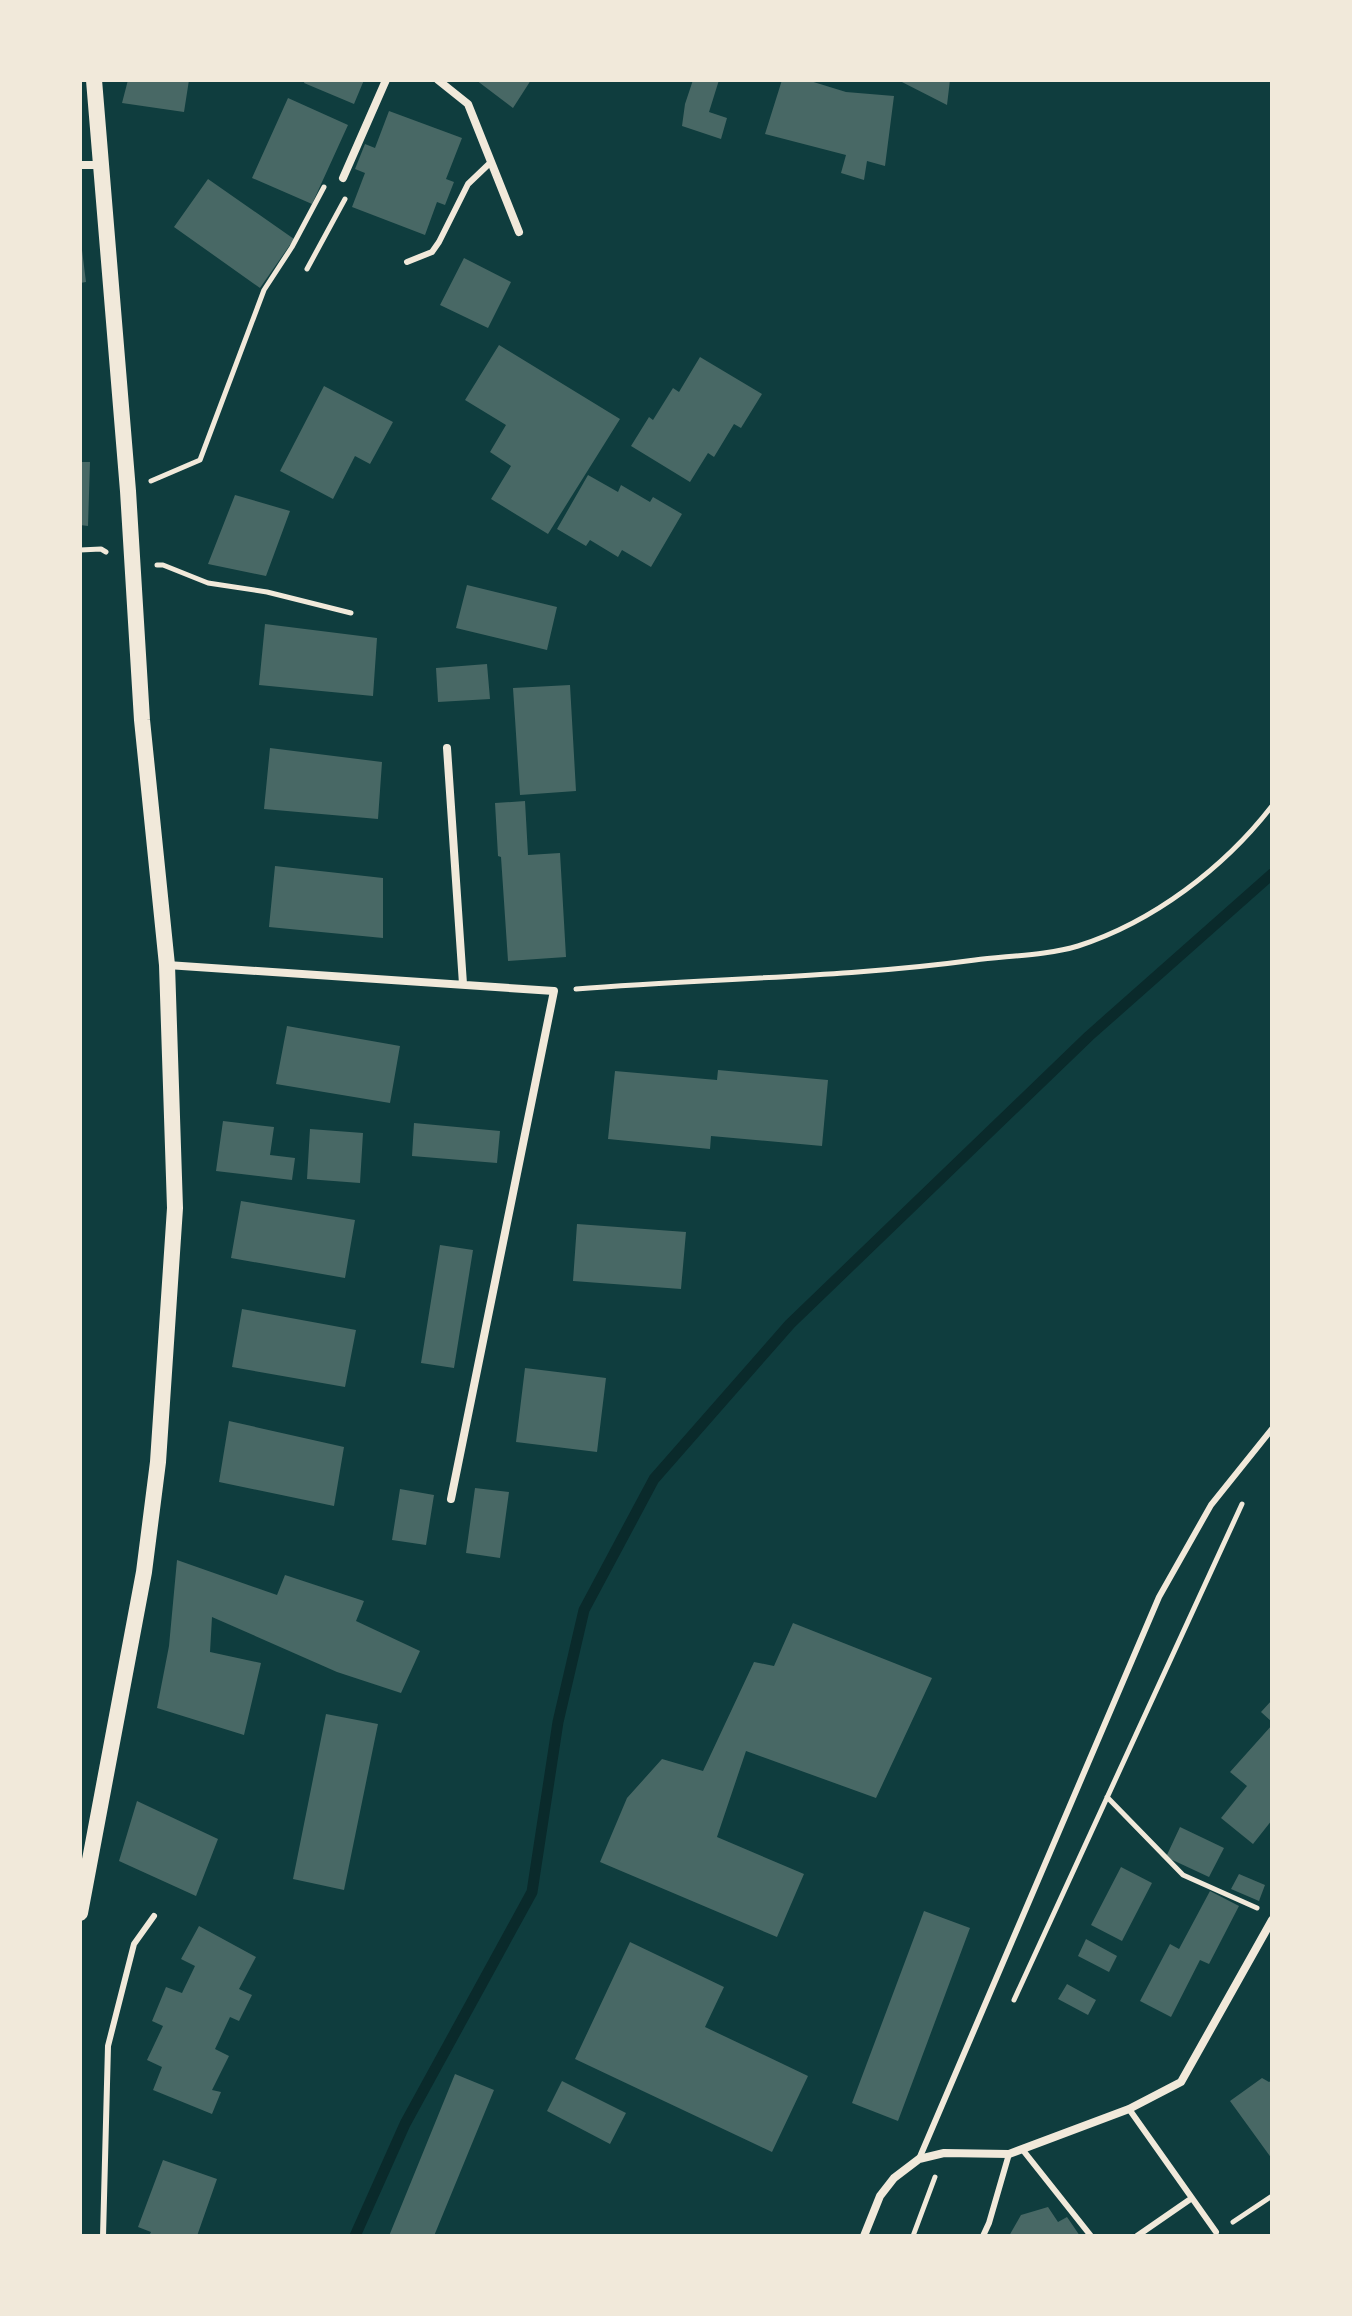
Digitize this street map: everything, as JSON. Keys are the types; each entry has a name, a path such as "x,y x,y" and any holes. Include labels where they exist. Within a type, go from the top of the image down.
{"main road":[{"path":"80,1913 144,1572 158,1462 175,1208 167,965 142,720 134,566 94,80"}],"street":[{"path":"343,178 386,80"},
{"path":"438,80 468,104 519,232"},
{"path":"80,165 101,165"},
{"path":"447,748 463,984"},
{"path":"167,965 554,991 451,1499"},
{"path":"864,2236 880,2196 894,2178 919,2159 944,2153 1009,2154 1129,2109 1181,2082 1272,1920"}],"lane":[{"path":"407,262 432,252 468,184 491,162"},
{"path":"919,2159 1159,1597 1211,1505 1272,1429"},
{"path":"103,2236 108,2046 134,1944 154,1916"},
{"path":"1129,2109 1216,2232"},
{"path":"1022,2149 1091,2236"},
{"path":"983,2236 1009,2154"},
{"path":"1137,2236 1192,2198"}],"path":[{"path":"128,491 200,460 264,290 325,186 343,178 345,200 307,269"},
{"path":"80,550 101,549"},
{"path":"134,566 163,565 208,583 267,592 351,613"},
{"path":"554,991 901,970 1075,947 1133,924 1191,886 1255,828 1272,806"},
{"path":"1009,2010 1246,1496"},
{"path":"1107,1797 1183,1875 1242,1901"},
{"path":"913,2236 944,2153"},
{"path":"1240,2218 1272,2196"}],"building":[{"path":"128,80 189,80 184,112 122,103"},
{"path":"305,80 364,80 354,104 304,83"},
{"path":"476,80 531,80 513,108"},
{"path":"693,80 719,80 709,112 727,118 721,139 682,126"},
{"path":"782,80 807,80 846,92 894,96 885,166 867,161 864,180 841,173 846,155 765,134"},
{"path":"898,80 950,80 947,105"},
{"path":"288,98 348,125 312,204 252,178"},
{"path":"389,111 462,138 446,179 454,182 445,205 437,202 425,235 352,207 365,173 355,169 365,144 375,148"},
{"path":"208,179 294,239 260,288 174,227"},
{"path":"80,250 86,282 80,283"},
{"path":"464,258 511,282 488,328 440,305"},
{"path":"499,345 620,419 548,534 491,499 511,466 490,452 506,425 465,400"},
{"path":"700,357 762,394 741,428 734,424 714,457 708,453 690,482 631,446 649,417 653,420 673,388 679,392"},
{"path":"324,386 393,422 370,464 355,456 333,499 280,471"},
{"path":"80,462 90,462 88,526 80,525"},
{"path":"588,475 618,492 621,485 650,502 653,497 682,514 651,567 622,550 618,557 590,540 586,546 557,529"},
{"path":"235,495 290,511 266,576 208,564"},
{"path":"467,585 557,607 547,650 456,628"},
{"path":"265,624 377,638 373,696 259,685"},
{"path":"487,664 490,699 438,702 436,668"},
{"path":"570,685 576,791 520,795 513,688"},
{"path":"270,748 382,762 378,819 264,809"},
{"path":"525,801 528,855 560,853 566,957 508,961 495,803"},
{"path":"275,866 383,878 383,938 269,927"},
{"path":"287,1026 400,1046 390,1103 276,1084"},
{"path":"718,1070 828,1080 822,1146 711,1136 710,1149 608,1139 615,1071 717,1080"},
{"path":"223,1121 274,1127 270,1155 295,1158 292,1180 216,1171"},
{"path":"414,1123 500,1131 497,1163 412,1156"},
{"path":"310,1129 363,1133 360,1183 307,1179"},
{"path":"241,1201 355,1220 345,1278 231,1258"},
{"path":"577,1224 686,1232 681,1289 573,1281"},
{"path":"440,1245 473,1250 454,1368 421,1363"},
{"path":"242,1309 356,1330 345,1387 232,1367"},
{"path":"525,1368 606,1378 597,1452 516,1442"},
{"path":"229,1421 344,1447 334,1506 219,1482"},
{"path":"475,1488 509,1492 500,1558 466,1553"},
{"path":"400,1489 434,1495 426,1545 392,1540"},
{"path":"177,1560 277,1595 285,1575 364,1601 356,1621 420,1651 401,1693 337,1672 212,1617 210,1652 261,1663 244,1735 157,1708 169,1646"},
{"path":"793,1623 932,1678 876,1798 746,1751 717,1837 804,1874 777,1937 600,1862 627,1798 662,1759 703,1771 754,1662 774,1666"},
{"path":"1272,1700 1272,1722 1261,1712"},
{"path":"326,1714 378,1724 344,1890 293,1879"},
{"path":"1272,1725 1272,1820 1253,1844 1221,1818 1247,1786 1230,1772"},
{"path":"137,1801 218,1839 196,1896 119,1861"},
{"path":"1180,1827 1224,1848 1209,1877 1166,1857"},
{"path":"1121,1867 1152,1883 1122,1941 1091,1925"},
{"path":"1239,1874 1265,1885 1259,1901 1231,1889"},
{"path":"1210,1891 1239,1906 1209,1964 1200,1960 1171,2017 1140,2001 1170,1944 1179,1949"},
{"path":"924,1911 970,1928 898,2121 852,2103"},
{"path":"199,1926 256,1957 239,1989 252,1995 239,2021 230,2017 215,2049 229,2056 212,2090 221,2092 212,2114 153,2090 162,2067 147,2060 163,2026 152,2021 166,1987 182,1993 195,1966 181,1959"},
{"path":"1086,1939 1117,1956 1109,1972 1078,1956"},
{"path":"630,1942 724,1987 705,2027 808,2076 772,2152 575,2059"},
{"path":"1067,1984 1096,2000 1088,2015 1058,1999"},
{"path":"455,2074 494,2090 434,2236 389,2236"},
{"path":"1262,2078 1269,2082 1272,2080 1272,2159 1230,2101"},
{"path":"562,2081 626,2113 610,2144 547,2111"},
{"path":"163,2160 217,2179 197,2236 149,2236 151,2232 138,2227"},
{"path":"1048,2207 1058,2222 1067,2217 1080,2236 1009,2236 1021,2215"}],"waterway":[{"path":"355,2236 405,2124 532,1892 558,1722 584,1610 654,1479 790,1324 1089,1036 1272,874"}]}
